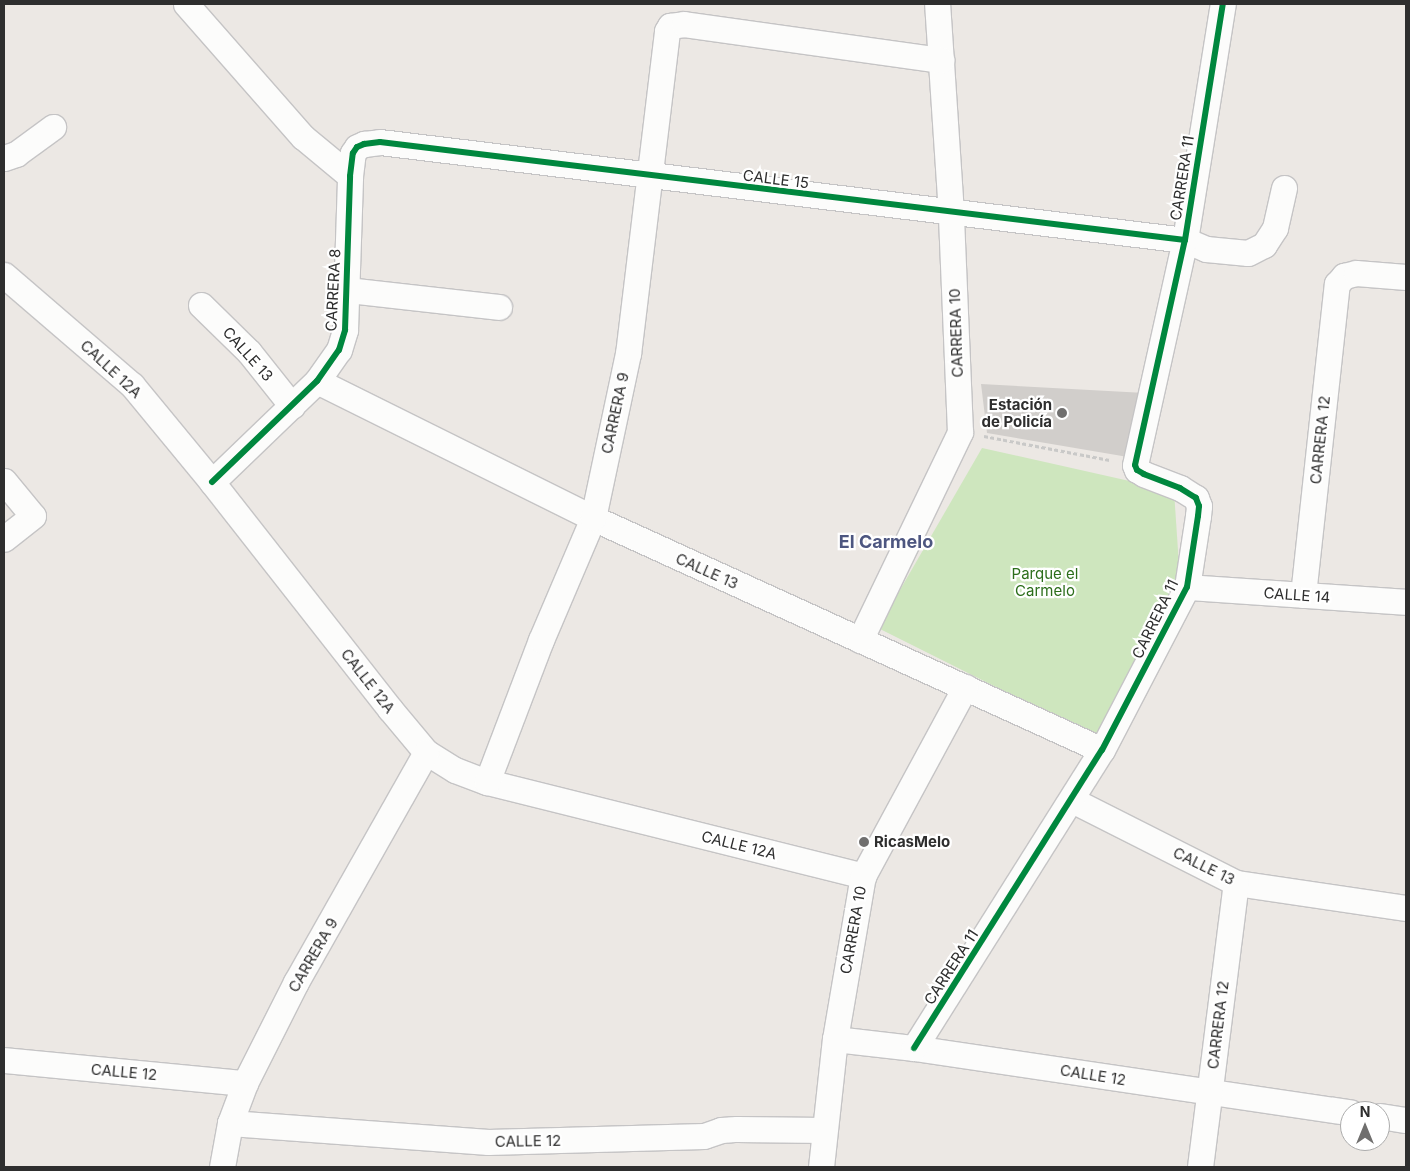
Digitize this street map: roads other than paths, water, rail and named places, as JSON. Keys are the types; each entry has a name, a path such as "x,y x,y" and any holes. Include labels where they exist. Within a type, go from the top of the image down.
{"street":[{"path":"186,4 303,137 350,176"},
{"name":"CARRERA 10","path":"860,640 960,432 951,213 937,4"},
{"name":"CARRERA 11","path":"914,1048 1102,750 1187,587 1198,516 1199,506 1196,498 1180,488 1144,474 1138,470 1135,464 1185,240 1223,4"},
{"name":"CARRERA 9","path":"486,782 541,640 592,518 628,354 651,176 666,32 670,26 684,24 941,60"},
{"path":"4,158 16,154 53,127"},
{"name":"CALLE 15","path":"364,144 380,142 1185,240 1206,249 1248,253 1264,244 1275,228 1284,188"},
{"name":"CARRERA 8","path":"212,482 317,381 339,350 343,340 348,290 350,176 353,153 357,147 364,144"},
{"name":"CARRERA 12","path":"1303,595 1337,284 1344,276 1356,273 1406,277"},
{"name":"CALLE 12A","path":"4,275 132,385 212,482 390,709 426,752 455,770 486,782 863,876"},
{"path":"348,290 499,307"},
{"name":"CALLE 13","path":"200,305 249,352 292,406"},
{"name":"CALLE 13","path":"317,381 592,518 1102,750"},
{"path":"4,481 33,516 4,539"},
{"name":"CALLE 14","path":"1187,587 1406,602"},
{"name":"CARRERA 10","path":"821,1167 835,1039 863,876 965,687"},
{"name":"CARRERA 9","path":"222,1167 230,1124 245,1083 296,982 426,752"},
{"name":"CALLE 13","path":"1072,800 1236,883 1406,908"},
{"name":"CARRERA 12","path":"1200,1167 1236,883"},
{"name":"CALLE 12","path":"835,1039 914,1048 1340,1111"},
{"name":"CALLE 12","path":"4,1060 245,1083"},
{"path":"1390,1118 1406,1120"},
{"name":"CALLE 12","path":"230,1124 488,1142 704,1136 721,1130 737,1129 824,1130"}],"place":[{"name":"Estación de Policía","path":"1062,413"},
{"name":"RicasMelo","path":"864,842"}],"district":[{"name":"El Carmelo","path":"886,542"}],"park label":[{"name":"Parque el Carmelo","path":"1045,582"}]}
